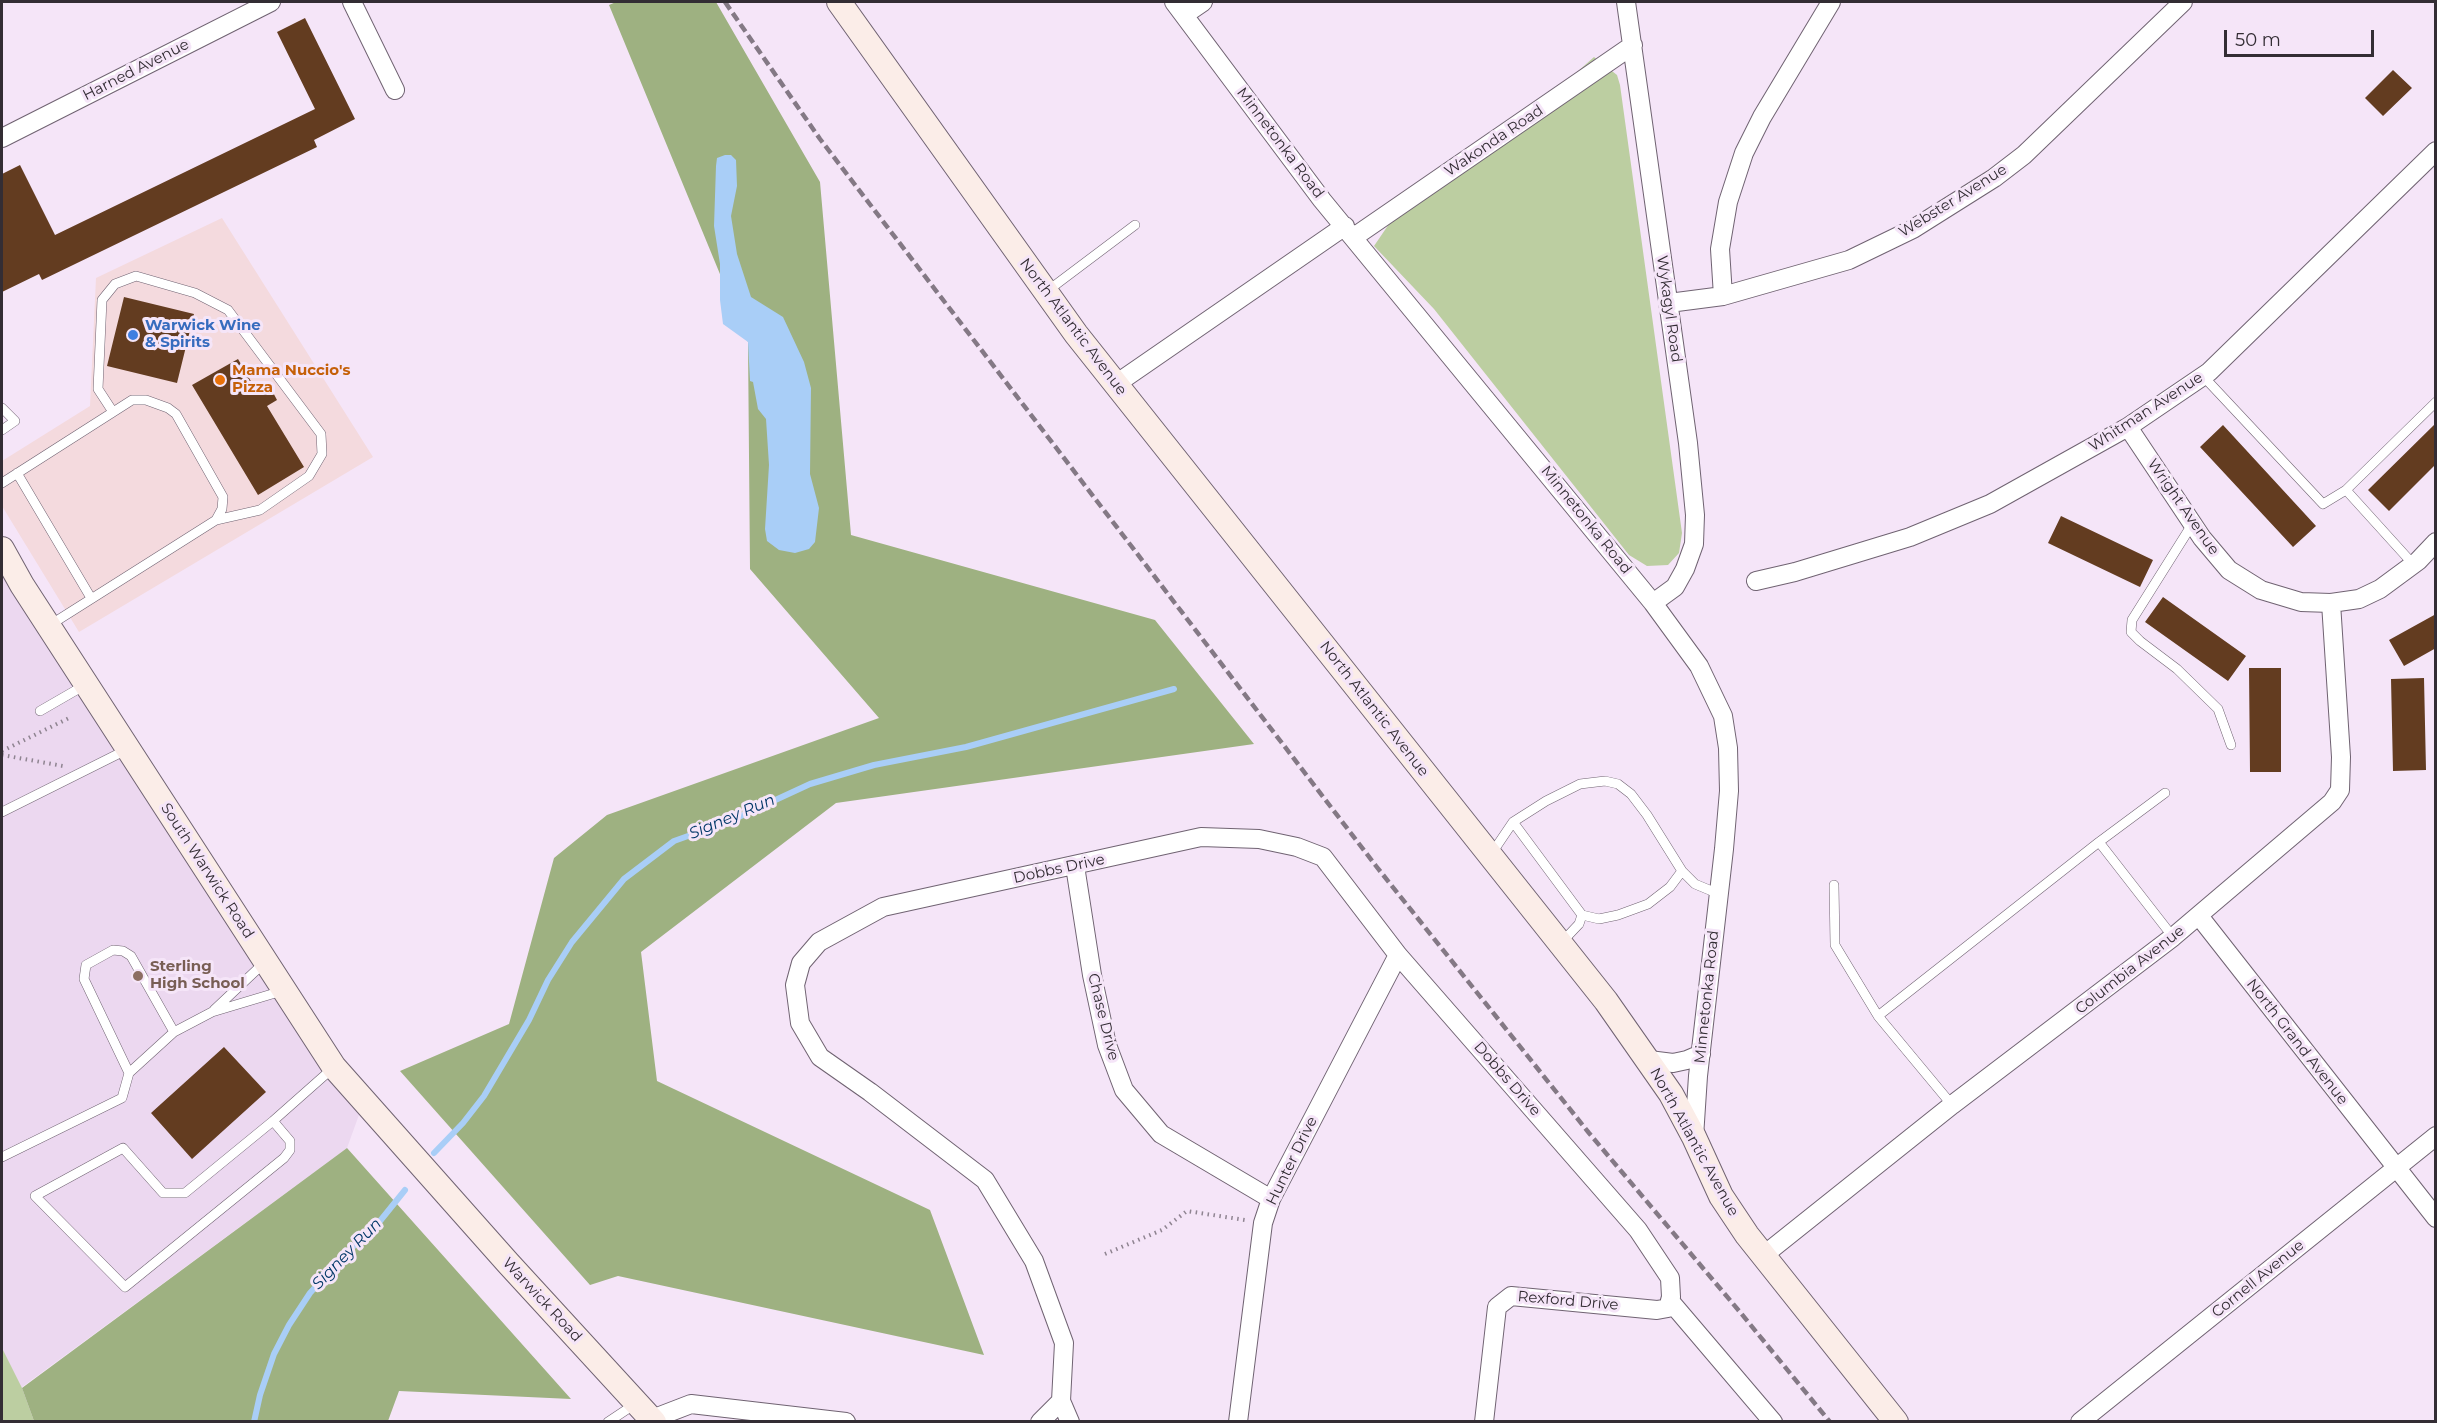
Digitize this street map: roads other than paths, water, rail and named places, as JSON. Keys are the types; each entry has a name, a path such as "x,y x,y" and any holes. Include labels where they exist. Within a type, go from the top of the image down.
{"street":[{"name":"Harned Avenue","path":"2,138 271,2"},
{"path":"352,2 395,90"},
{"name":"North Atlantic Avenue","path":"839,2 1046,292 1116,384 1561,943 1649,1060 1671,1094 1694,1137 1721,1196 1764,1256 1896,1422"},
{"path":"1179,8 1203,2"},
{"name":"Wykagyl Road","path":"1626,2 1634,45 1688,443 1695,515 1694,544 1685,569 1675,587 1653,603"},
{"path":"1723,296 1720,249 1728,202 1744,153 1762,117 1831,2"},
{"name":"Webster Avenue","path":"1669,303 1723,296 1849,260 1913,229 1953,205 2024,155 2183,2"},
{"name":"Minnetonka Road","path":"1179,8 1322,200 1653,603 1699,666 1723,716 1728,747 1729,791 1694,1137"},
{"name":"Wakonda Road","path":"1116,384 1634,45"},
{"name":"Whitman Avenue","path":"1756,580 1795,572 1920,533 1990,504 2128,428 2203,376 2436,151"},
{"name":"Wright Avenue","path":"2128,428 2193,523 2229,570 2261,590 2301,602 2331,603 2359,599 2380,590 2436,542"},
{"name":"South Warwick Road","path":"2,549 48,626 334,1067 432,1178"},
{"name":"Columbia Avenue","path":"1764,1256 1952,1105 2173,937 2326,807 2340,790 2341,757 2331,603"},
{"name":"Dobbs Drive","path":"1070,1422 1061,1401 1064,1343 1034,1261 985,1180 870,1092 820,1057 800,1023 795,985 801,963 819,942 883,907 1201,837 1258,839 1323,857 1398,955 1638,1230 1670,1278 1670,1295 1773,1422"},
{"name":"Chase Drive","path":"1075,866 1107,1045 1124,1090 1161,1134 1271,1199"},
{"name":"North Grand Avenue","path":"2199,916 2436,1218"},
{"name":"Hunter Drive","path":"1238,1422 1263,1223 1271,1199 1398,955"},
{"path":"1649,1060 1673,1063 1701,1054"},
{"name":"Cornell Avenue","path":"2080,1422 2436,1136"},
{"name":"Warwick Road","path":"432,1178 648,1414"},
{"name":"Rexford Drive","path":"1484,1422 1497,1307 1511,1296 1657,1310 1668,1308 1670,1295"},
{"path":"1040,1422 1061,1401"},
{"path":"648,1414 691,1404 846,1422"}],"lane":[{"path":"1046,292 1135,225"},
{"path":"48,626 216,520 260,510 309,476 322,454 321,434 228,310 195,293 136,276 115,284 102,300 98,389 113,412"},
{"path":"2203,376 2323,504 2346,490 2436,402"},
{"path":"2,483 132,400 146,400 168,408 176,414 223,497 222,509 216,520"},
{"path":"2,408 15,422 2,430"},
{"path":"17,473 91,598"},
{"path":"2346,490 2413,564"},
{"path":"2193,523 2132,620 2131,632 2177,669 2218,709 2231,744"},
{"path":"40,711 86,685"},
{"path":"2,812 128,750"},
{"path":"1490,855 1513,822 1546,801 1580,784 1605,781 1618,784 1631,794 1647,814 1682,871 1695,884 1719,894"},
{"path":"1878,1016 2098,842 2165,793"},
{"path":"1513,822 1582,915 1599,919 1648,904 1670,887 1682,871"},
{"path":"2098,842 2173,937"},
{"path":"1834,885 1835,945 1878,1016 1952,1105"},
{"path":"1561,943 1579,924 1582,915"},
{"path":"129,1073 84,979 86,965 113,950 123,951 131,956 174,1032"},
{"path":"212,1012 266,962"},
{"path":"2,1157 122,1098 129,1073 174,1032 212,1012 284,990"},
{"path":"273,1121 290,1141 290,1150 284,1158 125,1287 34,1196 123,1148 163,1193 185,1193 273,1121 334,1067"},
{"path":"608,1422 648,1414"}],"water":[{"path":"731,155 736,160 737,186 731,216 737,254 751,297 783,317 804,362 811,388 810,474 819,508 815,542 809,549 795,553 779,550 767,541 765,529 769,465 766,419 758,409 753,382 750,381 748,342 723,324 720,264 714,226 717,158"}],"waterway":[{"name":"Signey Run","path":"434,1153 463,1123 484,1096 529,1020 548,980 572,942 624,879 674,841 730,821 810,784 874,765 966,747 1174,689"},
{"name":"Signey Run","path":"254,1422 260,1395 274,1354 289,1325 310,1293 347,1252 376,1226 405,1190"}],"railway":[{"path":"725,2 820,139 1376,866 1589,1133 1830,1422"}],"place":[{"name":"Warwick Wine & Spirits","path":"133,335"},
{"name":"Mama Nuccio's Pizza","path":"220,380"},
{"name":"Sterling High School","path":"138,976"}]}
